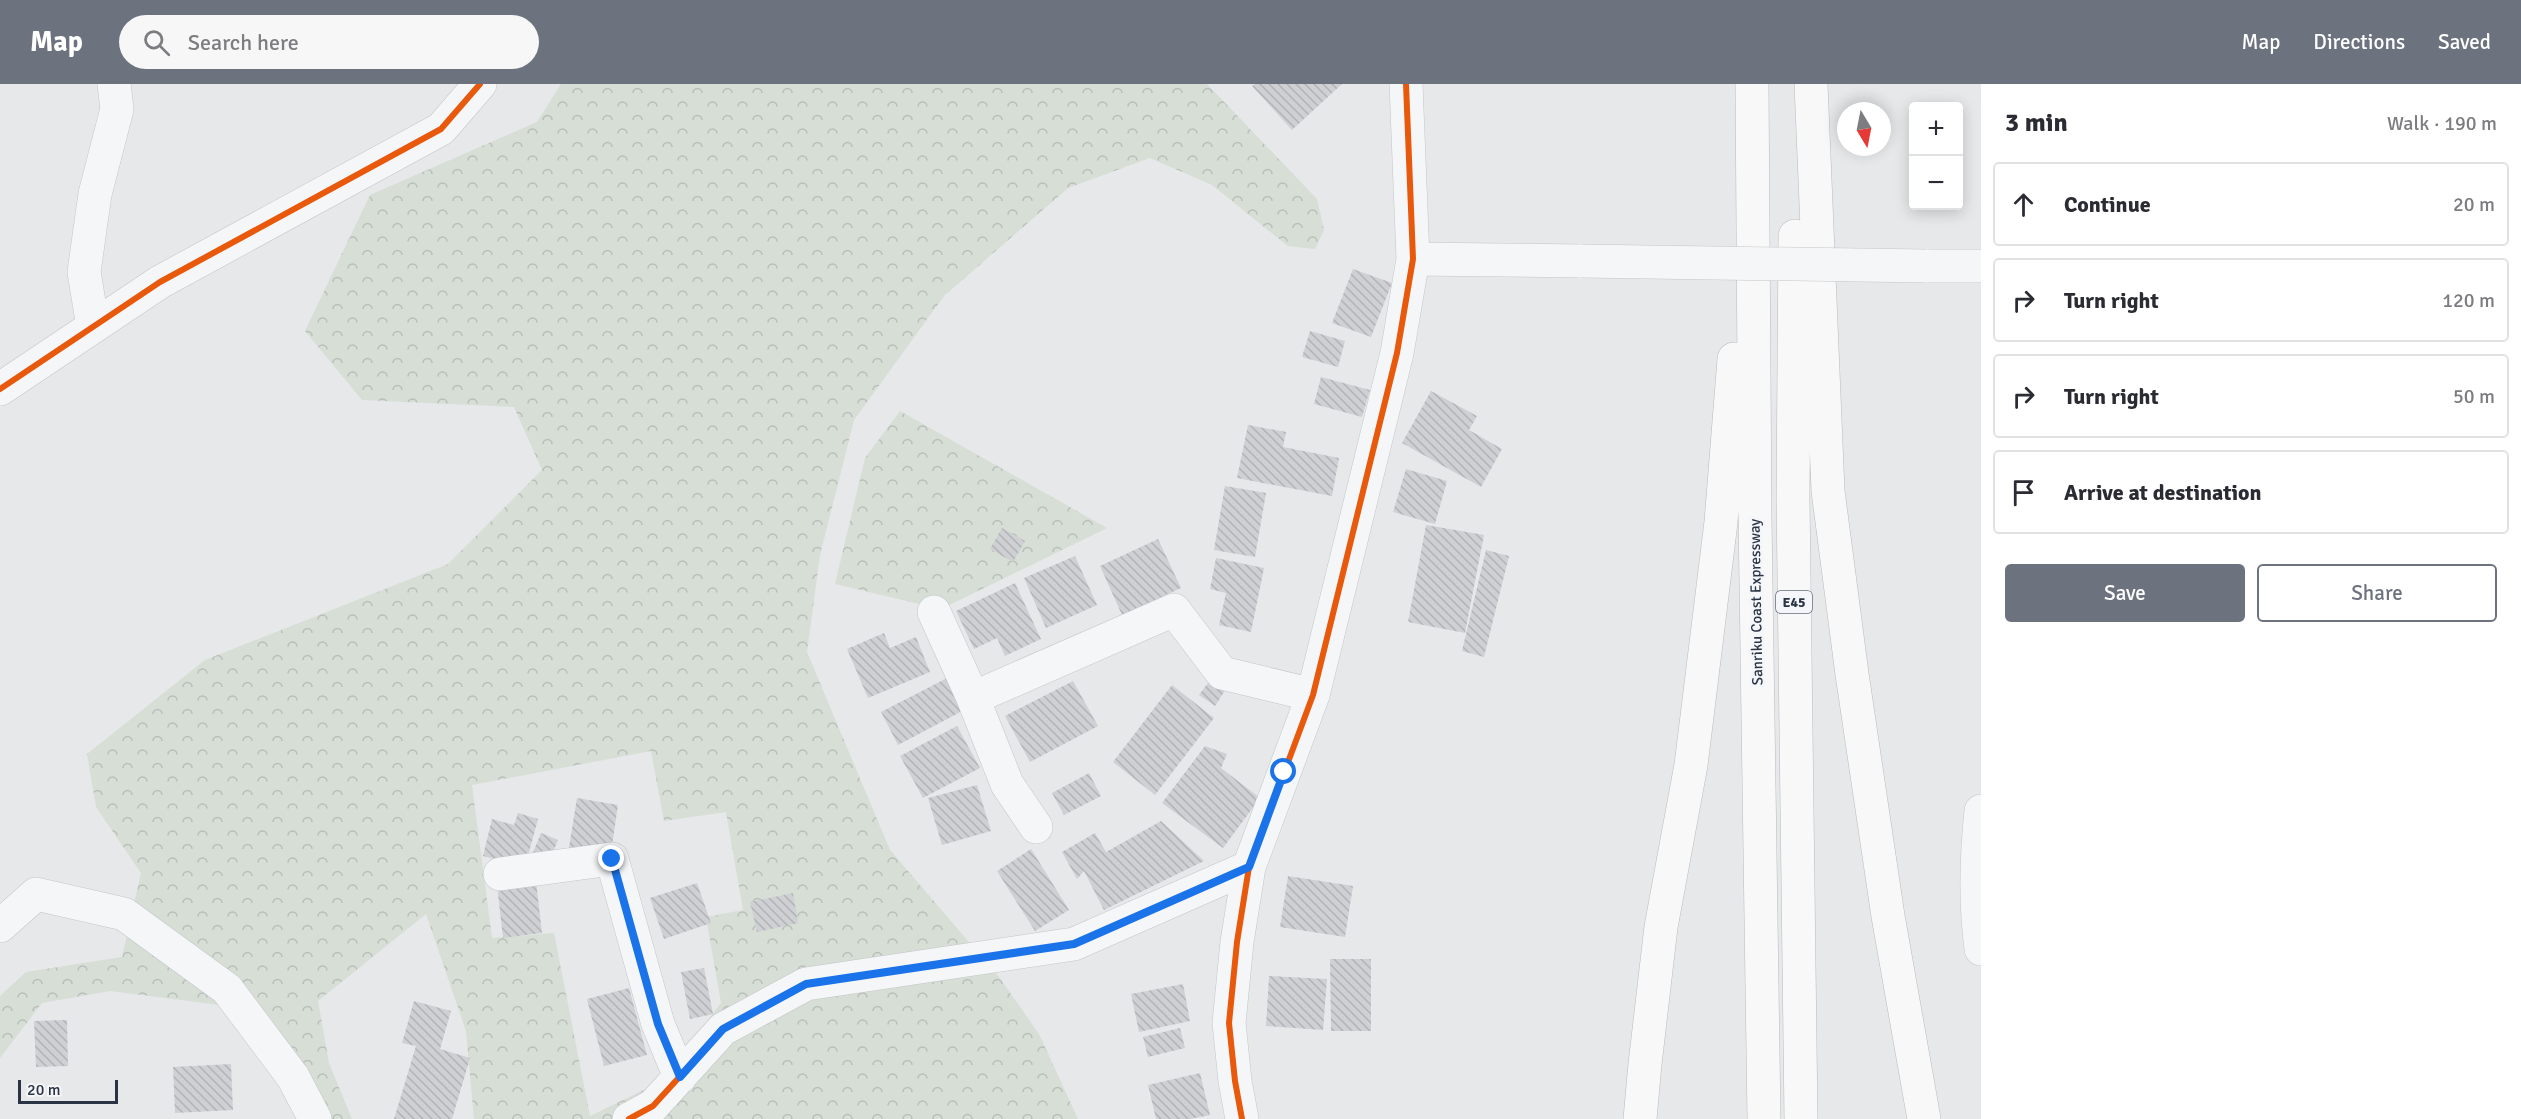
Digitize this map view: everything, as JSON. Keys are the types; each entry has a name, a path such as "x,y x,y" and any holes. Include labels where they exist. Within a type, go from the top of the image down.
{"highway":[{"name":"Sanriku Coast Expressway","path":"1752,84 1755,529 1764,1119"},
{"name":"E45","path":"1797,84 1793,497 1801,1119"},
{"path":"1811,84 1828,491 1852,674 1885,893 1924,1119"},
{"path":"1640,1119 1644,1064 1661,927 1691,765 1721,522 1751,136"}],"street":[{"path":"93,327 84,272 94,194 117,109 114,84"},
{"path":"0,389 160,282 441,129 480,84"},
{"path":"1242,1119 1235,1081 1229,1023 1249,867 1313,695 1397,353 1413,259 1406,84"},
{"path":"1413,259 1981,266"},
{"path":"973,698 1174,610 1221,673 1313,695"},
{"path":"934,612 973,698 1007,784 1036,827"},
{"path":"1981,811 1976,852 1978,928 1981,949"},
{"path":"500,874 612,859 658,1024 680,1077"},
{"path":"629,1119 653,1106 723,1029 806,984 1074,944 1249,867"},
{"path":"0,926 36,894 124,914 227,989 293,1077 315,1119"}],"green space":[{"path":"561,84 1207,84 1317,199 1324,230 1315,249 1288,246 1212,185 1150,158 1068,188 944,296 854,420 820,555 807,652 890,850 999,977 1039,1034 1078,1119 474,1119 466,1031 426,914 318,1001 329,1063 352,1119 295,1119 296,1102 220,1005 110,991 42,1003 0,1058 0,996 26,972 122,957 141,873 96,807 87,754 205,660 448,564 542,470 514,407 362,400 305,331 370,195 537,122","holes":["651,751 664,821 726,812 743,910 706,917 721,1003 662,1081 590,1116 554,933 492,938 472,785"]},
{"path":"900,411 1107,528 941,609 835,584 865,458"}],"building":[{"path":"1255,84 1342,84 1292,130 1252,86"},
{"path":"1353,269 1392,283 1371,337 1332,323"},
{"path":"1310,331 1345,341 1338,367 1302,357"},
{"path":"1321,377 1370,390 1362,417 1314,404"},
{"path":"1431,391 1477,416 1469,430 1502,449 1481,487 1402,443"},
{"path":"1248,425 1286,432 1283,447 1339,458 1332,496 1237,478"},
{"path":"1406,469 1447,481 1435,524 1393,512"},
{"path":"1225,486 1266,493 1255,557 1214,550"},
{"path":"1426,525 1484,535 1465,633 1408,622"},
{"path":"1002,528 1025,541 1013,562 990,549"},
{"path":"1158,539 1181,588 1122,615 1100,566"},
{"path":"1486,550 1509,556 1484,657 1462,651"},
{"path":"1075,556 1097,605 1046,628 1024,578"},
{"path":"1216,558 1264,568 1251,632 1219,625 1226,593 1210,589"},
{"path":"1015,583 1041,639 1005,656 997,638 974,649 956,611"},
{"path":"884,633 890,648 916,637 930,672 868,698 847,649"},
{"path":"951,676 968,708 898,745 881,712"},
{"path":"1211,679 1226,689 1215,706 1199,695"},
{"path":"1073,681 1098,726 1030,762 1005,716"},
{"path":"1172,685 1214,718 1155,795 1113,762"},
{"path":"957,726 980,768 923,798 900,756"},
{"path":"1205,746 1227,754 1221,768 1260,798 1223,848 1162,803"},
{"path":"1089,773 1101,796 1064,815 1052,793"},
{"path":"977,785 991,831 942,845 928,798"},
{"path":"577,798 618,805 607,879 565,872"},
{"path":"518,813 538,819 525,867 483,856 492,819 514,825"},
{"path":"1161,821 1204,861 1104,910 1084,871 1077,879 1062,852 1095,833 1106,852"},
{"path":"541,833 558,840 546,869 529,862"},
{"path":"1031,849 1069,910 1035,931 997,871"},
{"path":"1288,876 1353,886 1345,937 1280,927"},
{"path":"536,881 542,933 503,938 497,885"},
{"path":"697,883 711,923 664,939 650,898"},
{"path":"793,893 798,923 757,932 750,902"},
{"path":"1330,959 1371,959 1371,1031 1331,1031"},
{"path":"704,968 713,1014 690,1019 681,972"},
{"path":"1269,976 1327,979 1323,1030 1266,1026"},
{"path":"1183,984 1190,1021 1139,1032 1131,994"},
{"path":"629,988 647,1055 604,1066 587,999"},
{"path":"414,1001 451,1011 440,1049 470,1058 452,1119 394,1119 416,1046 402,1043"},
{"path":"67,1020 68,1066 36,1067 34,1021"},
{"path":"1180,1028 1185,1048 1148,1057 1143,1037"},
{"path":"231,1064 233,1110 175,1113 173,1067"},
{"path":"1200,1073 1210,1115 1190,1119 1156,1119 1148,1085"}],"cycle path":[{"path":"0,389 160,282 441,129 480,84"},
{"path":"1242,1119 1235,1081 1229,1023 1237,942 1249,867 1313,695 1397,353 1413,259 1406,84"},
{"path":"629,1119 653,1106 723,1029 806,984 1074,944 1249,867"}],"route":[{"path":"612,859 658,1024 680,1077 723,1029 806,984 1074,944 1249,867 1284,772"}]}
